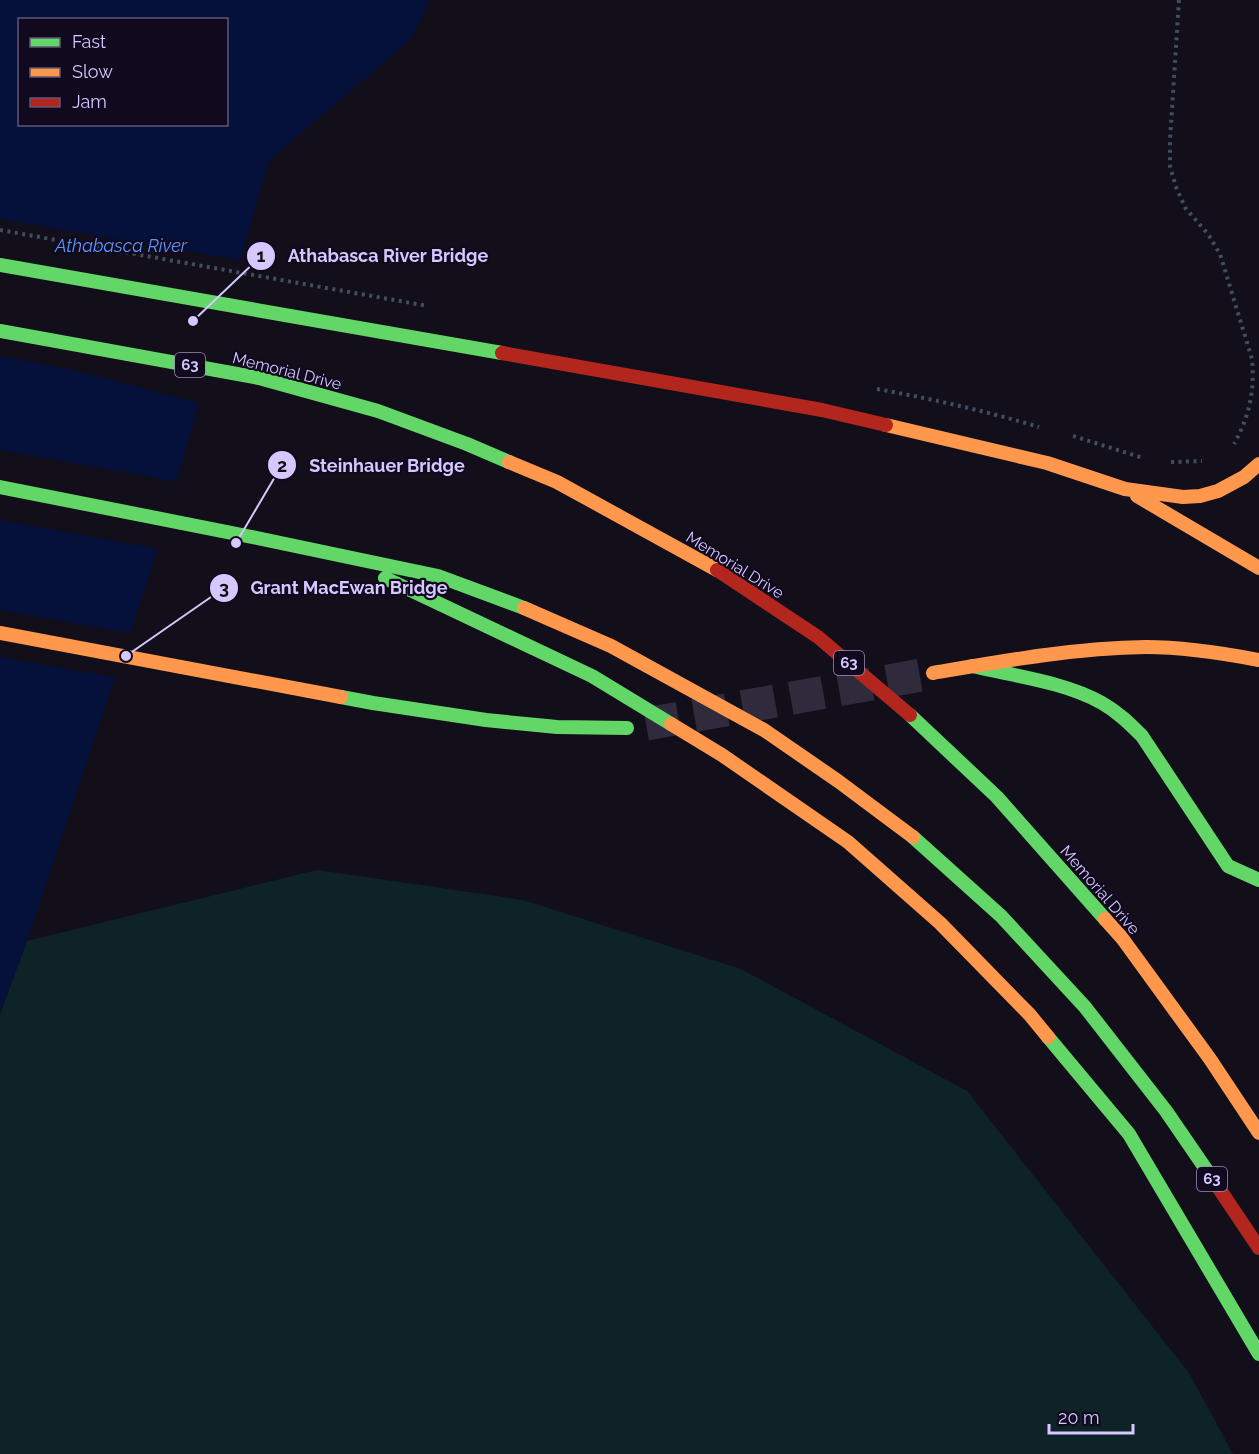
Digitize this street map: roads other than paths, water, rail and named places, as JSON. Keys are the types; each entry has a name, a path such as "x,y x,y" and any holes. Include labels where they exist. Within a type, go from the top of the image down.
{"highway":[{"path":"0,264 822,410 1035,460 1125,489 1183,497 1200,496 1218,491 1244,477 1259,464"},
{"name":"Memorial Drive","path":"0,331 259,378 378,411 467,444 557,482 717,570 818,637 904,709 997,797 1122,938 1210,1059 1259,1133"},
{"name":"63","path":"0,487 438,576 538,613 611,646 765,730 911,835 1001,915 1085,1007 1166,1111 1259,1248"},
{"path":"1125,489 1259,568"},
{"path":"335,554 592,676 722,755 848,842 940,922 1030,1015 1128,1134 1259,1354"},
{"path":"0,633 373,703 486,720 557,727 627,728"},
{"path":"933,672 1090,650 1147,647 1197,650 1259,660"},
{"path":"972,666 1055,685 1102,703 1124,718 1142,736 1228,866 1259,880"}],"water":[{"name":"Athabasca River","path":"0,0 429,0 412,38 269,161 150,573 27,941 0,1014"}],"tunnel":[{"path":"646,724 933,673"}],"place":[{"name":"Athabasca River Bridge","path":"193,321"},
{"name":"Steinhauer Bridge","path":"236,543"},
{"name":"Grant MacEwan Bridge","path":"126,656"}]}
